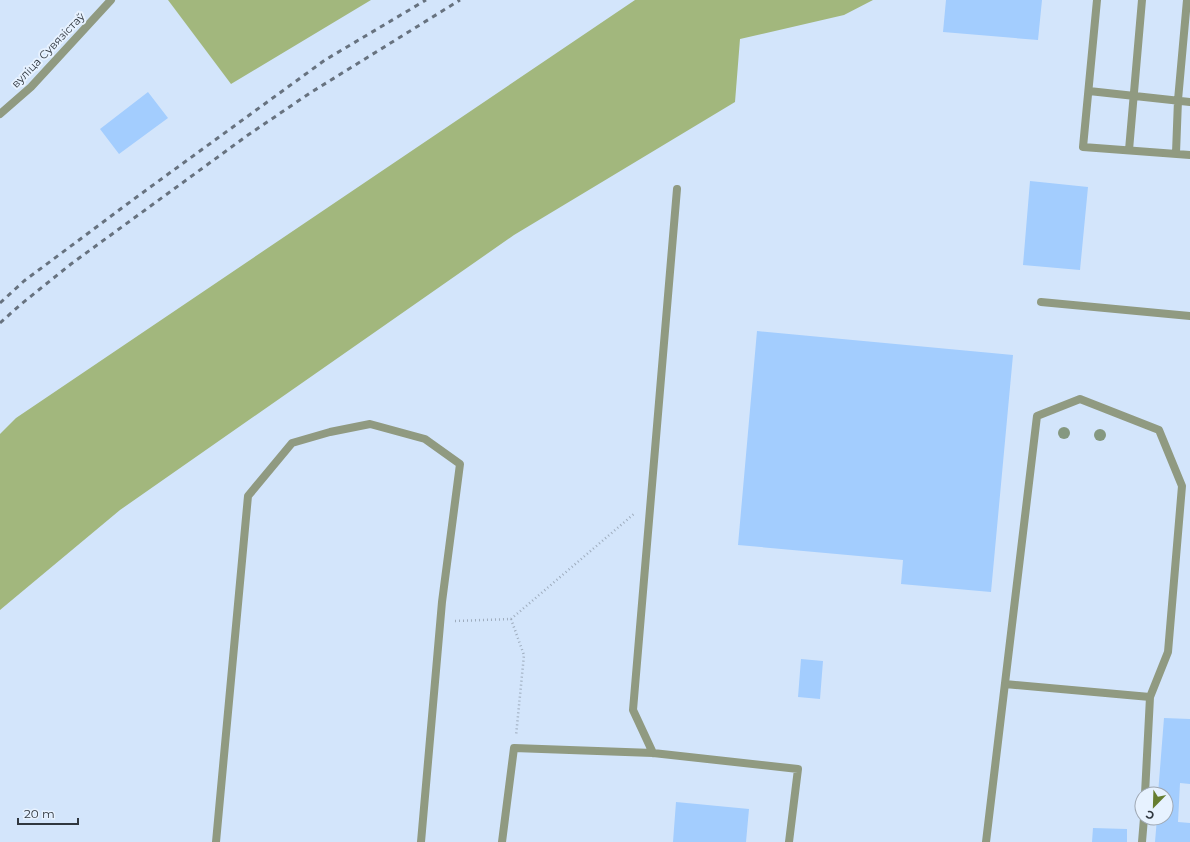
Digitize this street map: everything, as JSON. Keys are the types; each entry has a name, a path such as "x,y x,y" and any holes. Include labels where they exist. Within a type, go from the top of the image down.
{"lane":[{"name":"вуліца Сувязістаў","path":"0,114 31,87 111,0"},
{"path":"1097,0 1083,147 1190,155"},
{"path":"1129,150 1142,0"},
{"path":"1176,154 1178,100 1187,0"},
{"path":"1089,91 1190,102"},
{"path":"653,753 633,710 677,189"},
{"path":"1041,302 1190,316"},
{"path":"986,842 1037,416 1080,400 1159,430 1182,486 1168,652 1150,697 1145,786"},
{"path":"216,842 248,496 292,443 330,432 370,424 425,439 460,464 440,621 421,842"},
{"path":"1005,684 1150,697"},
{"path":"502,842 514,748 653,753 798,769 789,842"},
{"path":"1142,842 1143,826"}],"path":[{"path":"440,621 511,619 650,500"},
{"path":"511,619 524,655 514,748"}],"green space":[{"path":"168,0 371,0 231,84"},
{"path":"635,0 873,0 844,15 740,39 735,102 514,235 120,510 0,610 0,434 16,418"}],"building":[{"path":"946,0 1042,0 1038,40 943,32"},
{"path":"148,92 168,118 119,154 100,129"},
{"path":"1030,181 1088,187 1080,270 1023,265"},
{"path":"757,331 1013,355 991,592 901,584 903,560 738,545"},
{"path":"801,659 823,661 820,699 798,697"},
{"path":"1164,718 1190,719 1190,784 1180,783 1178,822 1190,823 1190,842 1155,842 1156,826 1174,826 1174,786 1159,786"},
{"path":"676,802 749,809 746,842 673,842"},
{"path":"1093,828 1127,829 1127,842 1092,842"}],"railway":[{"path":"0,303 24,281 325,60 426,0"},
{"path":"0,323 71,264 248,135 310,93 460,0"}]}
